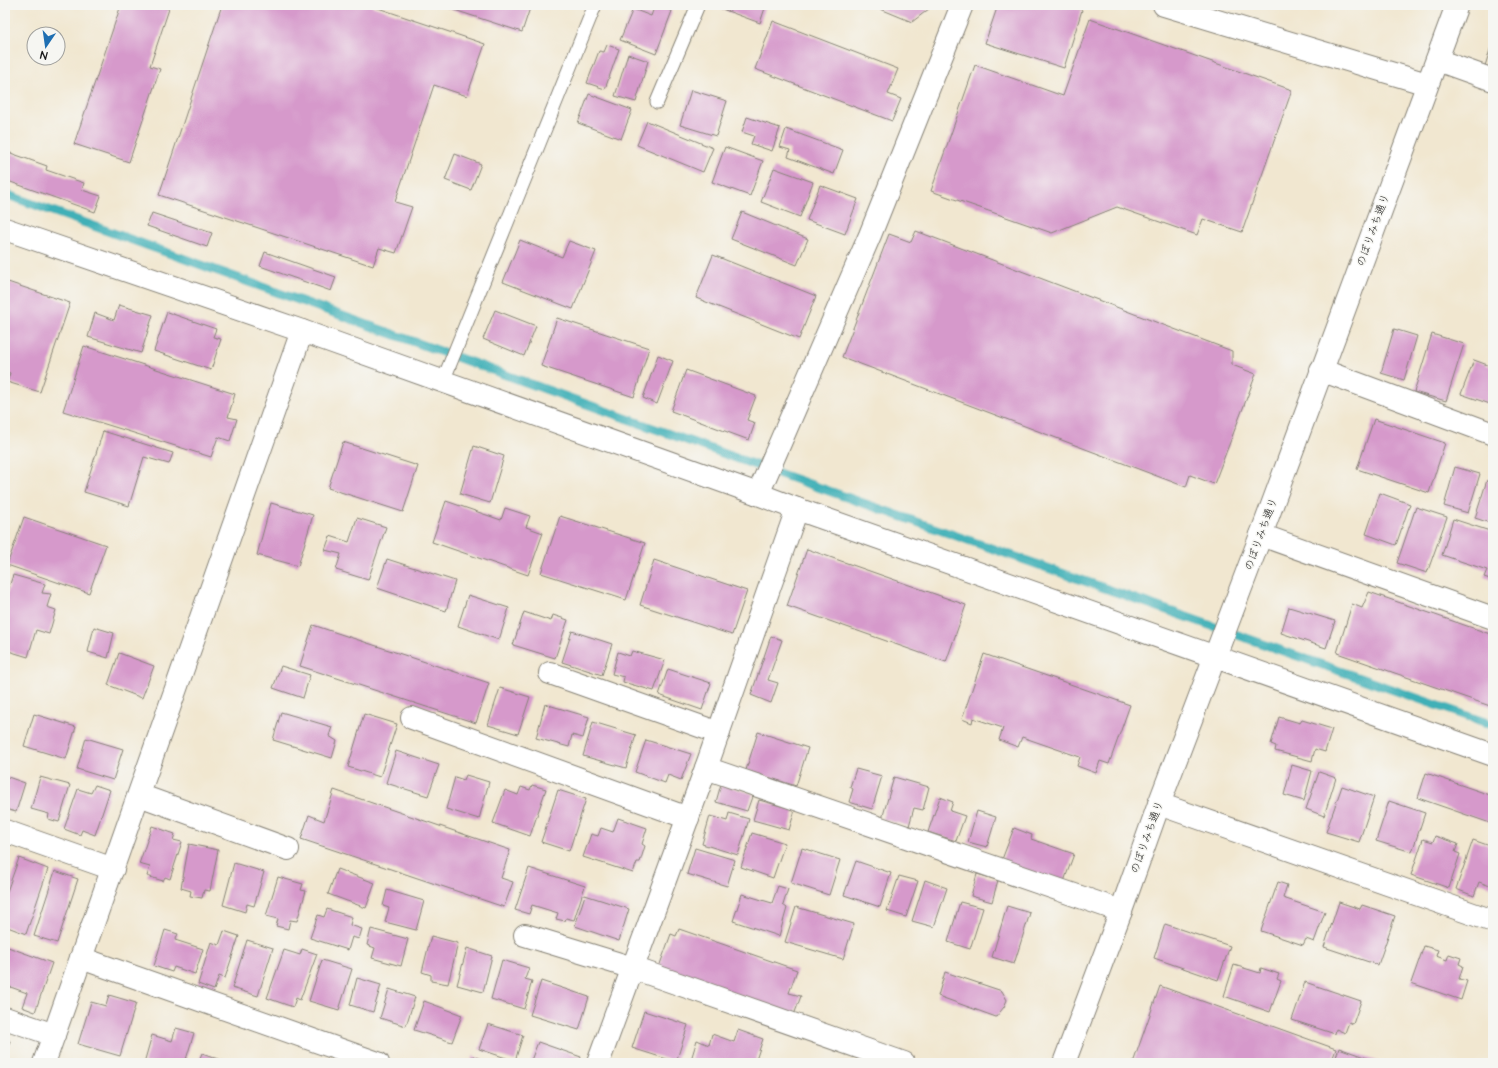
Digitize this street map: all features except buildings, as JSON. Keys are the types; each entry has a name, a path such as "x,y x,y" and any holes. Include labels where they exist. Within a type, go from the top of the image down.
{"street":[{"path":"758,494 870,235 962,5"},
{"path":"1164,5 1428,84"},
{"name":"のぼりみち通り","path":"1064,1063 1457,5"},
{"path":"1437,60 1493,80"},
{"path":"5,229 302,331 758,494 796,509 1217,650 1493,755"},
{"path":"44,1063 302,331"},
{"path":"1321,370 1493,434"},
{"path":"598,1063 719,733 796,509"},
{"path":"1261,534 1493,618"},
{"path":"550,673 719,733"},
{"path":"412,718 688,818"},
{"path":"706,768 1121,911"},
{"path":"139,795 288,849"},
{"path":"1159,804 1493,921"},
{"path":"5,831 113,869"},
{"path":"525,935 633,968 904,1063"},
{"path":"82,958 378,1063"},
{"path":"5,1018 54,1035"}],"lane":[{"path":"443,382 595,5"},
{"path":"657,102 698,5"}],"waterway":[{"path":"5,194 758,466 1493,725"}]}
